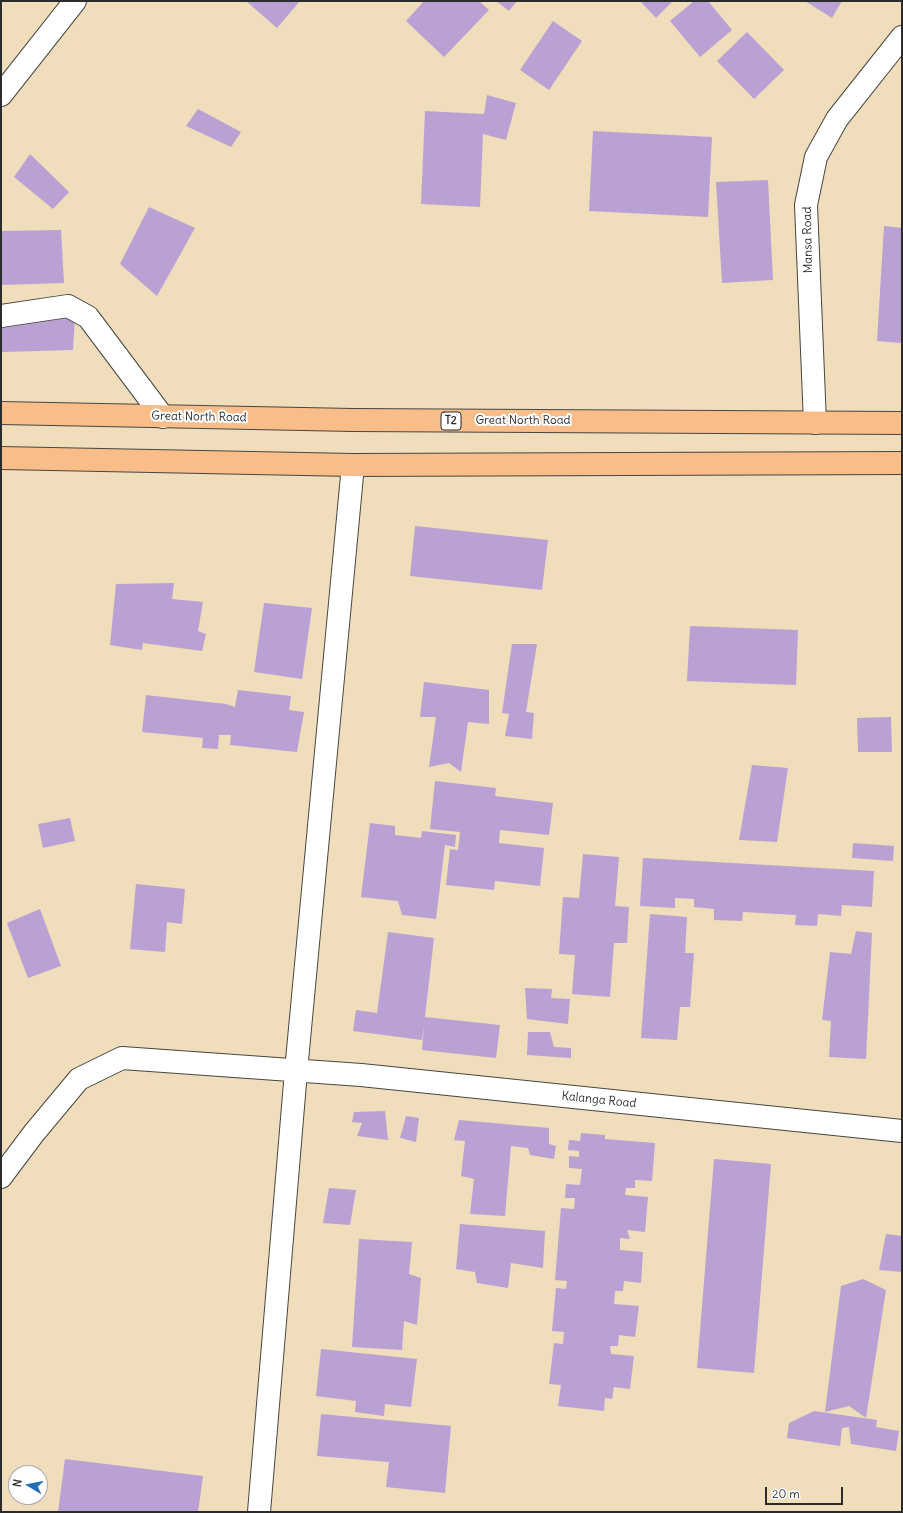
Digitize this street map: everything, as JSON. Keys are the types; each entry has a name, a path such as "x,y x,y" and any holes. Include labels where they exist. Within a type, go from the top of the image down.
{"main road":[{"name":"Great North Road","path":"1,413 361,420 902,423"},
{"path":"1,458 353,465 902,464"}],"street":[{"path":"1,95 75,1"},
{"name":"Mansa Road","path":"815,423 806,206 816,157 837,119 902,37"},
{"path":"1,316 68,306 88,317 163,416"},
{"path":"259,1512 296,1071 353,465"},
{"name":"Kalanga Road","path":"1,1177 34,1133 79,1078 122,1058 361,1075 902,1131"}],"building":[{"path":"246,1 300,1 277,28"},
{"path":"424,1 479,1 489,10 444,57 406,21"},
{"path":"496,1 517,1 509,11"},
{"path":"640,1 673,1 656,18"},
{"path":"694,1 708,1 732,30 700,57 670,21"},
{"path":"805,1 842,1 832,18"},
{"path":"553,21 582,41 549,90 520,70"},
{"path":"747,32 784,70 754,99 717,61"},
{"path":"487,95 516,103 506,140 483,134 480,207 421,204 425,111 484,114"},
{"path":"198,109 241,132 231,147 186,126"},
{"path":"593,131 712,137 708,217 589,211"},
{"path":"30,154 69,192 53,209 14,177"},
{"path":"768,180 773,280 722,283 716,182"},
{"path":"149,207 195,228 157,296 120,264"},
{"path":"884,226 902,228 902,343 877,341"},
{"path":"61,230 64,283 1,285 1,231"},
{"path":"75,317 73,350 1,352 1,319"},
{"path":"415,526 548,540 542,590 410,576"},
{"path":"174,583 172,599 203,602 198,631 206,634 202,651 143,643 142,650 110,645 116,584"},
{"path":"264,603 312,608 302,679 254,672"},
{"path":"690,626 798,630 796,685 687,681"},
{"path":"512,644 537,644 526,712 534,713 532,739 505,736 509,714 502,713"},
{"path":"424,682 489,690 489,724 468,722 461,772 449,763 429,767 436,717 420,717"},
{"path":"238,690 291,696 289,710 304,712 297,752 230,745 231,735 219,735 218,749 202,748 203,738 142,732 146,695 226,704 235,707"},
{"path":"891,717 892,752 858,752 857,718"},
{"path":"752,765 788,768 777,842 739,840"},
{"path":"435,781 496,788 495,796 553,803 549,835 500,830 499,843 544,848 540,886 495,881 494,890 446,885 450,849 458,850 460,832 430,829"},
{"path":"70,818 75,841 43,848 38,824"},
{"path":"370,823 395,826 395,835 421,838 422,831 456,835 455,847 445,845 436,919 402,915 398,901 361,897"},
{"path":"853,843 894,846 893,861 852,858"},
{"path":"583,854 619,857 615,906 629,907 627,943 614,943 610,997 572,994 575,955 559,954 563,897 579,898"},
{"path":"643,858 874,871 872,907 842,905 841,916 818,914 817,926 795,925 796,915 743,912 742,921 714,920 714,909 694,907 694,899 675,898 675,908 640,906"},
{"path":"136,884 185,889 182,924 167,922 165,952 130,949"},
{"path":"40,909 61,966 28,978 7,923"},
{"path":"650,914 687,917 685,953 694,953 690,1007 680,1007 677,1040 641,1038"},
{"path":"856,931 872,933 866,1059 829,1057 831,1021 822,1020 830,952 851,954"},
{"path":"388,932 434,938 425,1017 500,1025 496,1058 422,1050 424,1026 422,1040 353,1031 356,1010 377,1013"},
{"path":"525,988 552,989 551,998 570,999 568,1024 527,1019"},
{"path":"528,1032 550,1032 554,1047 571,1048 571,1058 527,1055"},
{"path":"385,1111 388,1140 357,1136 362,1123 352,1122 354,1112"},
{"path":"406,1116 419,1118 416,1142 400,1138"},
{"path":"459,1120 549,1128 549,1144 556,1146 554,1159 530,1155 528,1148 511,1146 505,1216 470,1214 474,1179 461,1176 465,1141 454,1140"},
{"path":"581,1133 605,1135 605,1139 655,1143 652,1181 635,1180 635,1188 626,1188 625,1195 648,1197 645,1232 627,1230 630,1239 620,1238 620,1250 643,1252 641,1283 624,1281 623,1291 615,1291 614,1304 639,1306 635,1337 619,1335 618,1346 610,1346 611,1354 634,1356 630,1389 614,1387 612,1399 605,1398 604,1411 558,1406 561,1385 549,1384 554,1343 563,1344 564,1332 552,1331 556,1288 566,1289 567,1281 555,1280 561,1208 574,1209 575,1198 565,1198 566,1184 580,1185 582,1169 569,1168 569,1156 579,1157 579,1151 568,1150 569,1140 580,1141"},
{"path":"714,1159 771,1164 754,1373 697,1368"},
{"path":"329,1188 356,1190 350,1225 323,1223"},
{"path":"460,1224 545,1231 543,1268 511,1263 508,1288 477,1283 475,1272 456,1269"},
{"path":"886,1234 902,1236 902,1272 879,1270"},
{"path":"359,1239 412,1242 409,1274 421,1278 417,1325 404,1321 402,1350 352,1347"},
{"path":"863,1279 886,1290 866,1418 849,1406 825,1412 841,1286"},
{"path":"321,1349 417,1359 411,1407 385,1404 384,1416 355,1412 356,1401 316,1396"},
{"path":"814,1411 877,1420 876,1427 899,1431 896,1451 851,1444 849,1427 842,1428 840,1446 787,1438 789,1423"},
{"path":"321,1414 451,1426 445,1493 386,1487 389,1462 317,1456"},
{"path":"65,1459 203,1476 198,1512 58,1512"}]}
